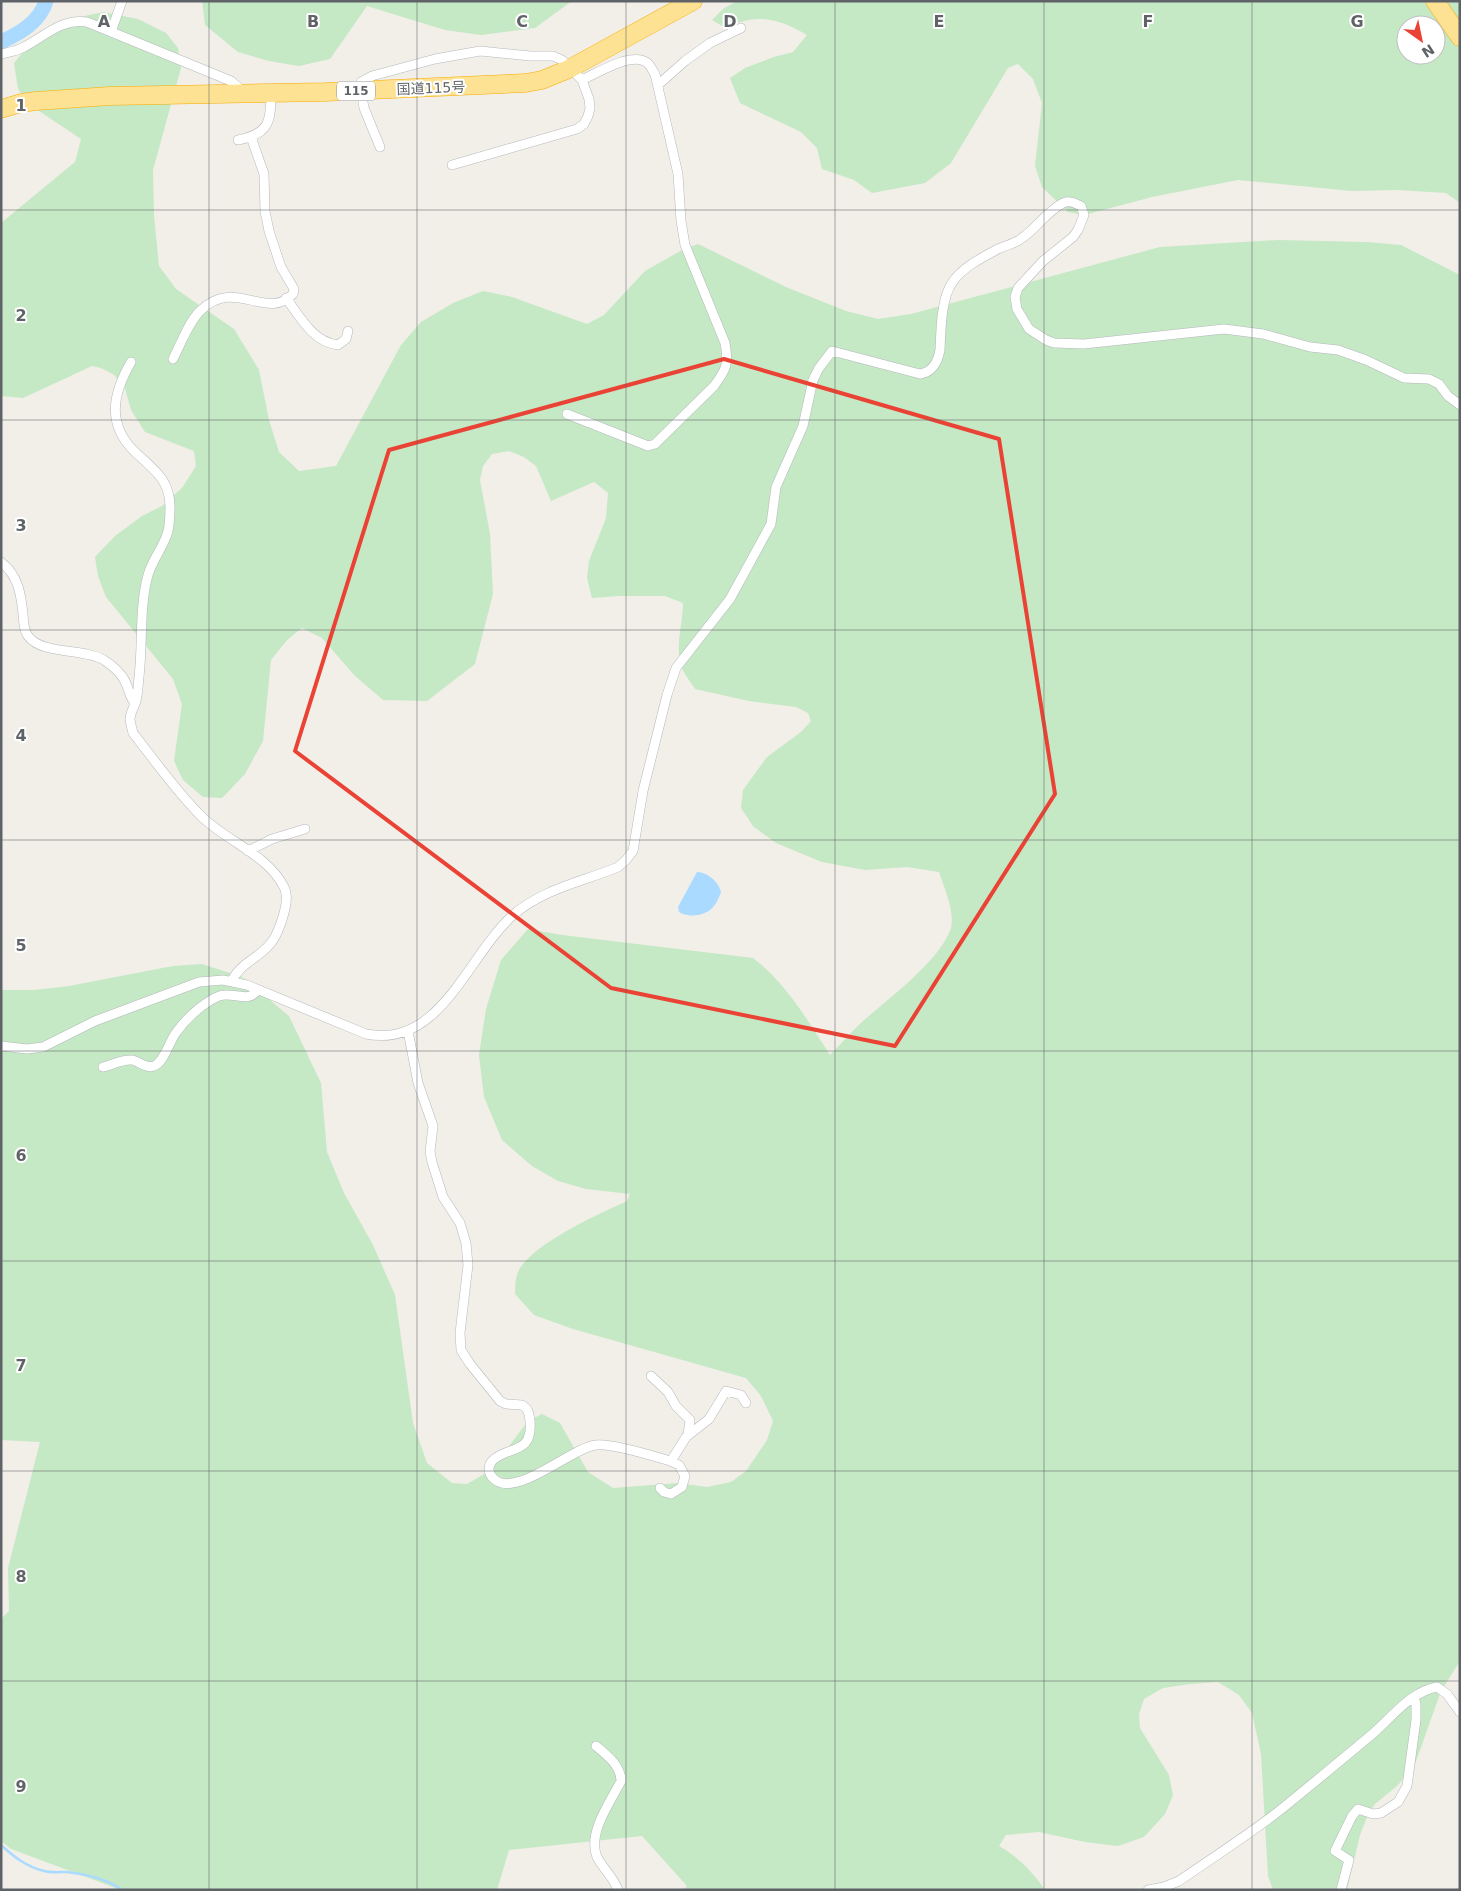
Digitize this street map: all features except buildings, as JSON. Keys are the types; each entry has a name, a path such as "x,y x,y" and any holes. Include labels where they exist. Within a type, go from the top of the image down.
{"highway":[{"name":"国道115号","path":"1,109 36,101 110,96 242,94 526,83 576,74 693,1"},
{"path":"1435,1 1460,37"}],"street":[{"path":"111,32 122,1"},
{"path":"1,54 23,48 64,24 80,21 87,22 231,81 242,94"},
{"path":"658,85 685,61 710,43 741,28"},
{"path":"380,147 364,108 360,90 361,82 372,76 435,59 480,51 530,56 553,56 562,60 576,74 589,99 590,108 584,124 577,129 452,165"},
{"path":"567,414 651,446 714,386 728,361 725,344 685,245 679,203 678,174 655,74 650,65 640,59 624,61 576,74"},
{"path":"238,140 250,137 264,129 269,122 271,93"},
{"path":"173,359 193,320 208,304 232,296 272,304 292,296 294,289 281,267 269,231 265,211 264,174 250,137"},
{"path":"1,1046 27,1049 43,1047 95,1021 186,987 216,979 232,981 366,1034 379,1036 394,1035 422,1024 438,1010 484,949 512,916 550,891 618,867 629,857 633,850 643,791 666,695 676,668 730,599 771,524 776,487 803,426 813,380 826,357 832,352 924,374 932,368 938,358 946,292 952,281 959,274 999,248 1021,240 1033,231 1047,214 1063,203 1070,202 1080,206 1084,215 1078,230 1018,288 1015,297 1017,309 1029,329 1046,340 1054,343 1084,344 1224,329 1248,331 1310,347 1338,350 1366,360 1404,378 1429,379 1439,384 1448,396 1460,405"},
{"path":"286,298 319,339 338,345 346,339 348,331"},
{"path":"131,362 118,388 115,399 116,421 131,448 159,473 167,489 170,505 167,536 149,573 145,588 140,675 130,719 133,733 202,817 271,868 280,880 286,894 282,922 271,944 239,970 232,981"},
{"path":"1,562 12,572 19,586 24,626 32,640 42,646 82,652 104,660 118,671 127,684 131,699 135,703"},
{"path":"248,851 272,839 305,830"},
{"path":"103,1067 124,1060 136,1061 151,1067 155,1066 161,1060 175,1035 197,1009 218,996 249,997 256,990"},
{"path":"408,1031 418,1084 432,1126 430,1152 432,1162 443,1197 460,1223 466,1243 468,1265 460,1333 461,1350 500,1401 506,1404 522,1405 529,1413 531,1430 525,1443 517,1449 493,1460 489,1467 490,1475 494,1480 501,1483 515,1482 534,1476 588,1446 599,1444 672,1461 682,1469 685,1476 682,1487 671,1494 664,1492 660,1488"},
{"path":"651,1376 668,1392 676,1406 689,1418 691,1422 688,1435"},
{"path":"672,1461 688,1435 706,1423 726,1391 741,1395 746,1403"},
{"path":"1148,1890 1164,1887 1179,1881 1277,1812 1372,1735 1405,1703 1429,1688 1437,1687 1447,1694 1460,1712"},
{"path":"1341,1890 1349,1860 1335,1851 1352,1816 1358,1809 1373,1814 1381,1813 1398,1802 1408,1786 1416,1720 1414,1698"},
{"path":"596,1746 621,1773 621,1780 601,1819 595,1844 599,1860 610,1874 618,1890"}],"highlighted area":[{"path":"724,359 999,439 1055,794 895,1046 611,988 295,751 389,450"}],"green space":[{"path":"202,1 572,1 535,28 481,35 445,30 367,6 330,59 299,66 269,61 238,52 205,25"},
{"path":"737,1 1460,1 1460,203 1446,193 1397,190 1352,191 1238,180 1152,197 1084,215 1068,212 1042,187 1035,166 1042,103 1033,79 1018,64 1008,68 951,163 925,183 872,193 854,180 822,169 817,148 801,132 740,103 730,78 745,68 793,52 807,35 797,29 768,19 748,20 726,28 712,20 723,9"},
{"path":"103,12 138,19 166,33 178,48 181,68 153,170 154,215 159,266 176,289 234,329 259,370 269,420 279,452 299,471 336,466 401,345 421,322 453,303 483,291 512,297 587,324 604,315 645,271 684,249 698,244 786,287 846,311 878,319 911,314 1160,247 1278,240 1366,242 1401,245 1460,275 1460,1661 1441,1691 1414,1767 1369,1812 1360,1835 1347,1890 1273,1890 1268,1876 1261,1754 1252,1713 1239,1695 1218,1682 1163,1688 1144,1699 1139,1714 1140,1728 1169,1775 1173,1795 1165,1814 1144,1837 1118,1846 1085,1842 1039,1832 1006,1835 999,1846 1024,1865 1045,1890 684,1890 687,1886 642,1836 509,1850 497,1890 121,1890 11,1849 1,1841 1,1619 9,1611 8,1568 40,1442 1,1440 1,990 34,990 69,986 173,966 202,964 242,977 289,1016 321,1083 327,1152 344,1193 373,1245 395,1295 413,1423 427,1463 452,1483 467,1484 491,1470 528,1421 542,1414 560,1423 588,1472 613,1488 678,1483 707,1487 731,1482 746,1471 767,1440 773,1421 761,1396 746,1378 573,1329 534,1315 515,1294 517,1275 523,1264 534,1253 566,1232 627,1201 630,1194 586,1189 558,1181 532,1166 502,1140 484,1097 479,1055 486,1009 501,960 528,929 562,935 753,958 786,991 830,1055 862,1022 899,991 937,953 951,928 952,922 952,915 939,872 907,867 865,870 822,862 776,843 753,826 741,808 743,790 767,757 801,732 811,721 808,713 796,707 749,701 695,689 683,671 679,657 683,603 665,596 592,598 587,578 589,561 606,518 608,493 594,482 551,501 536,466 524,457 509,451 492,454 483,466 480,480 490,534 493,594 475,664 427,701 383,700 354,675 322,638 302,628 287,640 271,660 263,741 245,774 222,798 203,797 183,780 174,761 182,704 173,679 106,597 98,576 95,557 115,536 142,516 162,506 182,488 196,466 194,451 145,432 131,410 124,385 113,374 101,368 92,366 23,398 1,396 1,223 75,162 81,139 30,105 18,89 14,63 31,42 58,22"}],"water":[{"path":"697,872 712,878 721,892 718,900 710,910 697,915 683,914 679,912 678,907"}],"waterway":[{"path":"1,42 22,31 34,21 46,1"},
{"path":"1,1845 11,1854 32,1867 50,1872 67,1872 88,1876 103,1880 122,1890"}]}
